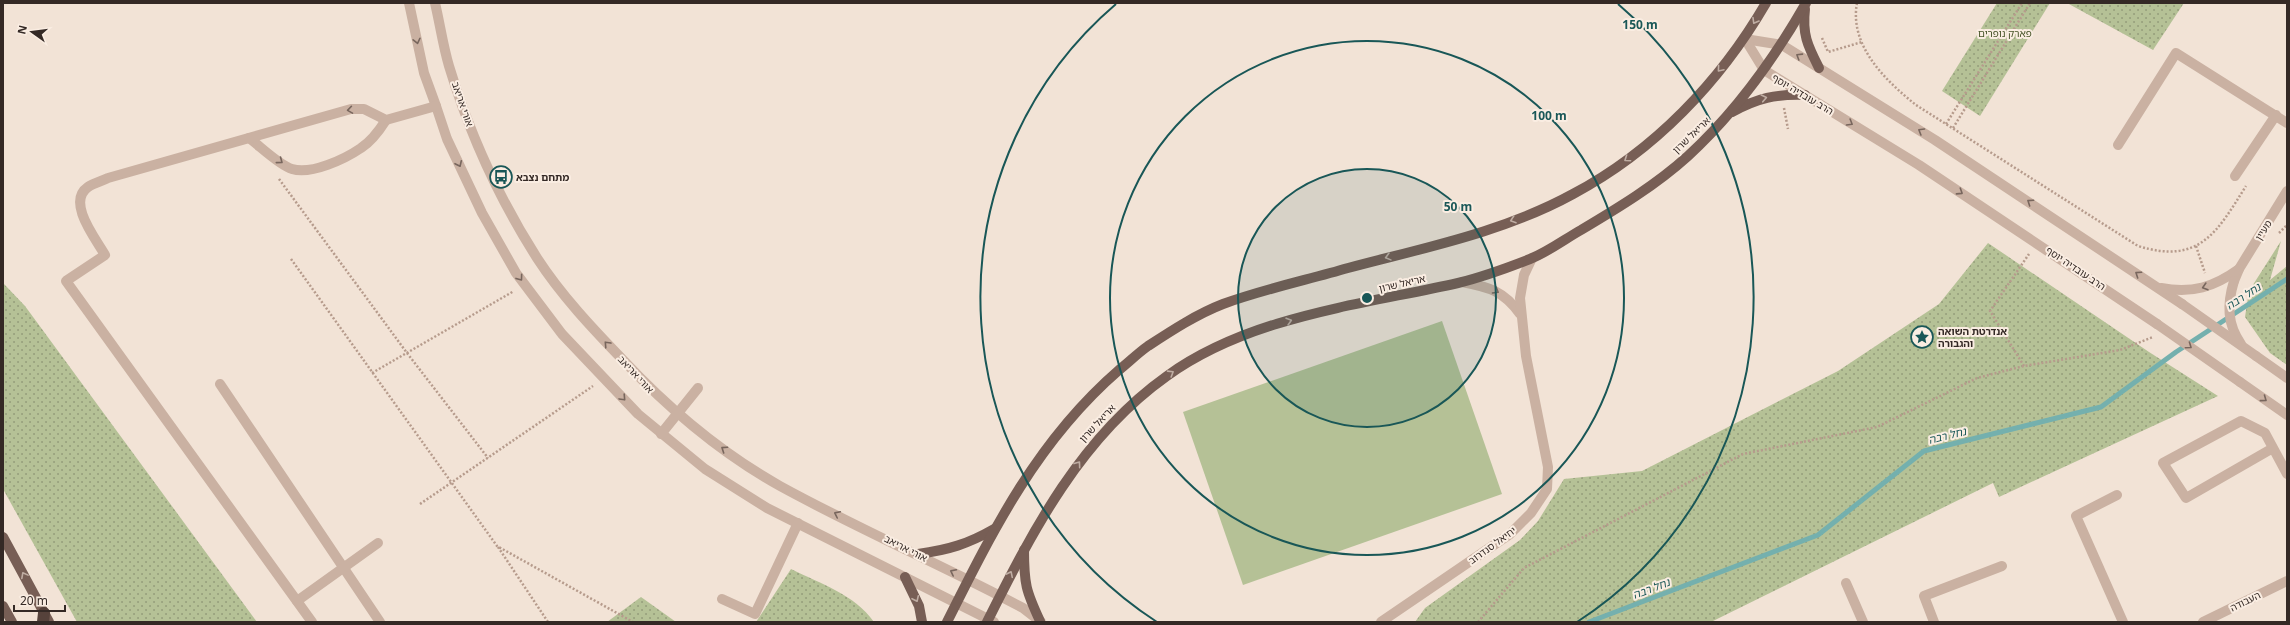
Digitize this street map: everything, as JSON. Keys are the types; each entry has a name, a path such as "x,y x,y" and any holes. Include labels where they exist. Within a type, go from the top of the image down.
{"main road":[{"path":"947,622 968,579 1024,480 1061,427 1098,388 1146,347 1222,304 1465,237 1521,218 1572,195 1632,156 1663,131 1694,100 1745,39 1766,3"},
{"path":"1806,4 1803,23 1806,42 1819,68"},
{"name":"אריאל שרון","path":"990,621 1000,596 1024,549 1053,499 1089,450 1122,414 1166,376 1195,358 1235,337 1295,319 1462,282 1532,258 1617,209 1653,184 1687,157 1729,113 1782,45 1806,4"},
{"path":"1729,113 1756,100 1782,94 1805,95"},
{"path":"918,554 949,549 971,542 996,528"},
{"path":"3,537 45,619"},
{"path":"1024,549 1024,577 1026,593 1040,622"},
{"path":"905,577 919,606 922,622"},
{"path":"3,606 12,622"}],"street":[{"path":"409,3 424,73 447,139 482,213 524,285 562,334 638,414 705,469 767,508 990,621"},
{"name":"אורי אריאב","path":"435,3 449,66 471,129 505,201 537,258 581,317 656,395 677,414 720,447 780,485 1000,596"},
{"path":"1745,39 1782,45 1935,140 2182,304 2287,378"},
{"name":"הרב עובדיה יוסף","path":"1745,39 1764,70 1919,165 2037,243 2157,324 2287,416"},
{"path":"2118,145 2176,53 2287,123"},
{"path":"249,138 290,168 302,172 319,168 361,148 374,137 386,120 436,106"},
{"path":"312,622 66,281 106,255 80,208 82,195 88,187 108,178 351,109 364,110 386,120"},
{"path":"2235,176 2276,115"},
{"name":"מעיין","path":"2246,350 2236,337 2230,321 2229,303 2234,281 2239,269 2287,191"},
{"name":"יחיאל סנדרוב","path":"1380,622 1510,534 1532,513 1547,489 1548,467 1526,356 1520,298 1524,275 1532,258"},
{"name":"מעיין","path":"2155,286 2184,291 2209,286 2239,269"},
{"name":"יחיאל סנדרוב","path":"1462,282 1490,288 1511,300 1522,316"},
{"path":"220,384 380,622"},
{"path":"661,434 698,388"},
{"path":"2273,448 2186,498 2163,463 2241,421 2265,433 2287,474"},
{"path":"2117,495 2076,516 2123,622"},
{"path":"722,599 755,614 798,523"},
{"path":"297,601 378,543"},
{"path":"1934,622 1924,596 2002,566"},
{"name":"העבודה","path":"2203,622 2287,581"},
{"path":"1846,583 1863,622"},
{"path":"1000,596 1040,622"}],"path":[{"path":"1857,3 1855,13 1862,42 1878,71 1896,89 1946,124 2138,246 2156,252 2174,252 2196,246 2209,286"},
{"path":"1946,124 2022,3"},
{"path":"1953,128 2030,3"},
{"path":"1806,42 1821,36 1828,52 1862,42"},
{"path":"277,176 407,353 488,458"},
{"path":"2024,366 1990,311 2037,243"},
{"path":"291,260 452,482 548,622"},
{"path":"372,373 524,285"},
{"path":"1478,622 1524,568 1743,454 1877,427 1977,378 2024,366 2120,350 2157,336"},
{"path":"420,504 604,378"},
{"path":"497,546 633,622"}],"green space":[{"name":"פארק נופרים","path":"1997,3 2050,3 1980,116 1942,91"},
{"path":"2067,3 2184,3 2153,50"},
{"path":"2281,241 2270,280 2287,266 2287,365 2270,353 2245,317 2249,291"},
{"path":"1988,243 2149,352 2218,396 1999,497 1993,483 1711,622 1415,622 1425,608 1520,540 1538,521 1564,479 1642,471 1838,371 1939,304"},
{"path":"3,283 25,306 257,622 77,622 3,489"},
{"path":"1442,321 1502,494 1243,585 1183,412"},
{"path":"791,569 847,597 866,612 874,622 756,622"},
{"path":"641,597 676,622 607,622"}],"waterway":[{"name":"נחל רבה","path":"1589,622 1818,535 1924,451 2101,407 2176,352 2287,279"}],"place":[{"name":"מתחם נצבא","path":"501,177"},
{"name":"אנדרטת השואה והגבורה","path":"1922,337"}]}
